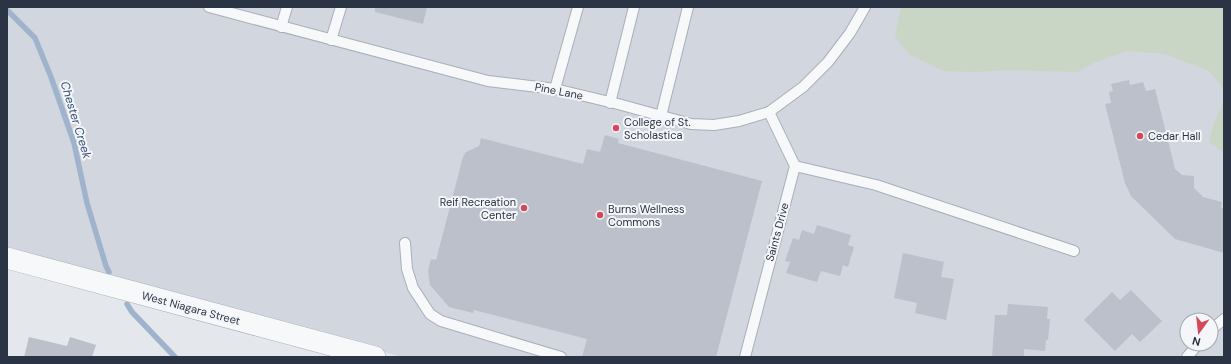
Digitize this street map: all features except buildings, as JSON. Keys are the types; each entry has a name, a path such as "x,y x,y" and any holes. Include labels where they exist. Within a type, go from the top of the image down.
{"street":[{"name":"West Niagara Street","path":"7,258 375,357"}],"lane":[{"name":"Pine Lane","path":"209,7 488,81 555,89 691,124 714,125 739,121 769,112 803,87 828,62 850,33 865,7"},
{"path":"282,27 287,7"},
{"path":"331,40 341,7"},
{"path":"555,89 578,7"},
{"path":"610,102 634,7"},
{"path":"661,116 688,7"},
{"path":"769,112 795,166 876,185 1074,251"},
{"name":"Saints Drive","path":"745,357 795,166"},
{"path":"405,243 406,269 412,288 430,314 441,321 561,357"}],"shaded area":[{"name":"College of St. Scholastica","path":"7,7 1224,7 1224,357 402,357 7,249"}],"green space":[{"path":"901,7 1224,7 1224,90 1209,71 1165,54 1127,51 1094,63 1078,72 1008,70 973,72 943,71 909,54 895,37"},
{"path":"1224,101 1223,152 1209,142 1214,123"}],"waterway":[{"name":"Chester Creek","path":"7,10 35,38 51,77 74,143 87,203 109,272"},
{"name":"Chester Creek","path":"127,304 132,312 175,357"}],"place":[{"name":"College of St. Scholastica","path":"616,128"},
{"name":"Cedar Hall","path":"1140,136"},
{"name":"Reif Recreation Center","path":"524,208"},
{"name":"Burns Wellness Commons","path":"600,215"}]}
